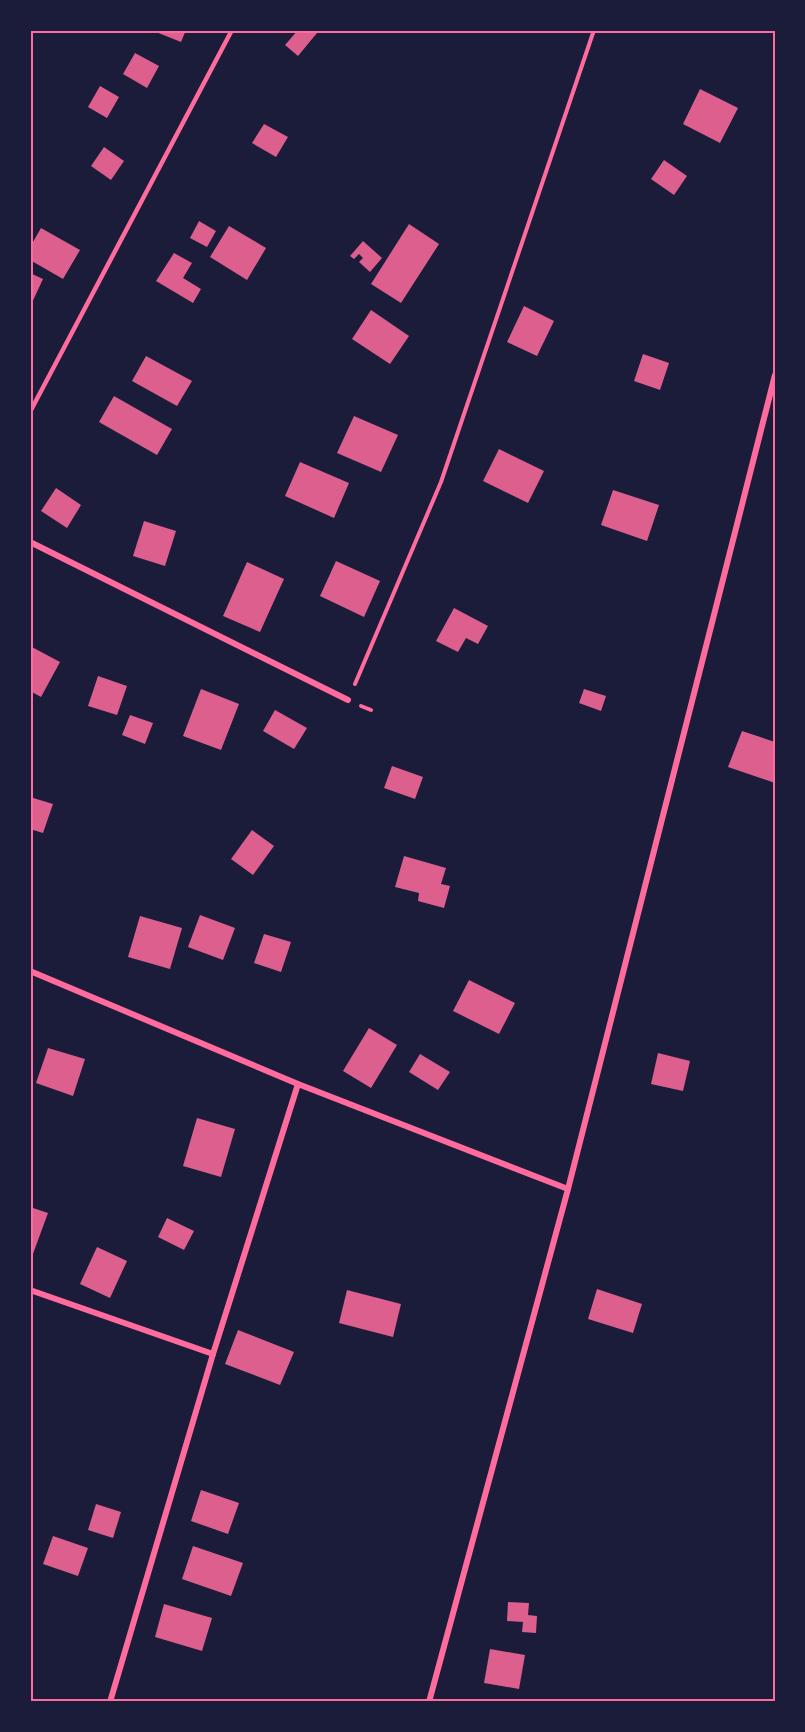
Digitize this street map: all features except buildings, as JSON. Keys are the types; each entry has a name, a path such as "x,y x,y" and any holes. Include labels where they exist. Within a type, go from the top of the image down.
{"street":[{"path":"429,1702 568,1189 775,375"},
{"path":"30,542 348,700"},
{"path":"30,971 298,1084 568,1189"},
{"path":"110,1702 213,1354 298,1084"},
{"path":"30,1290 213,1354"}],"lane":[{"path":"30,412 232,30"}],"path":[{"path":"371,710 348,700 441,482 594,30"}]}
